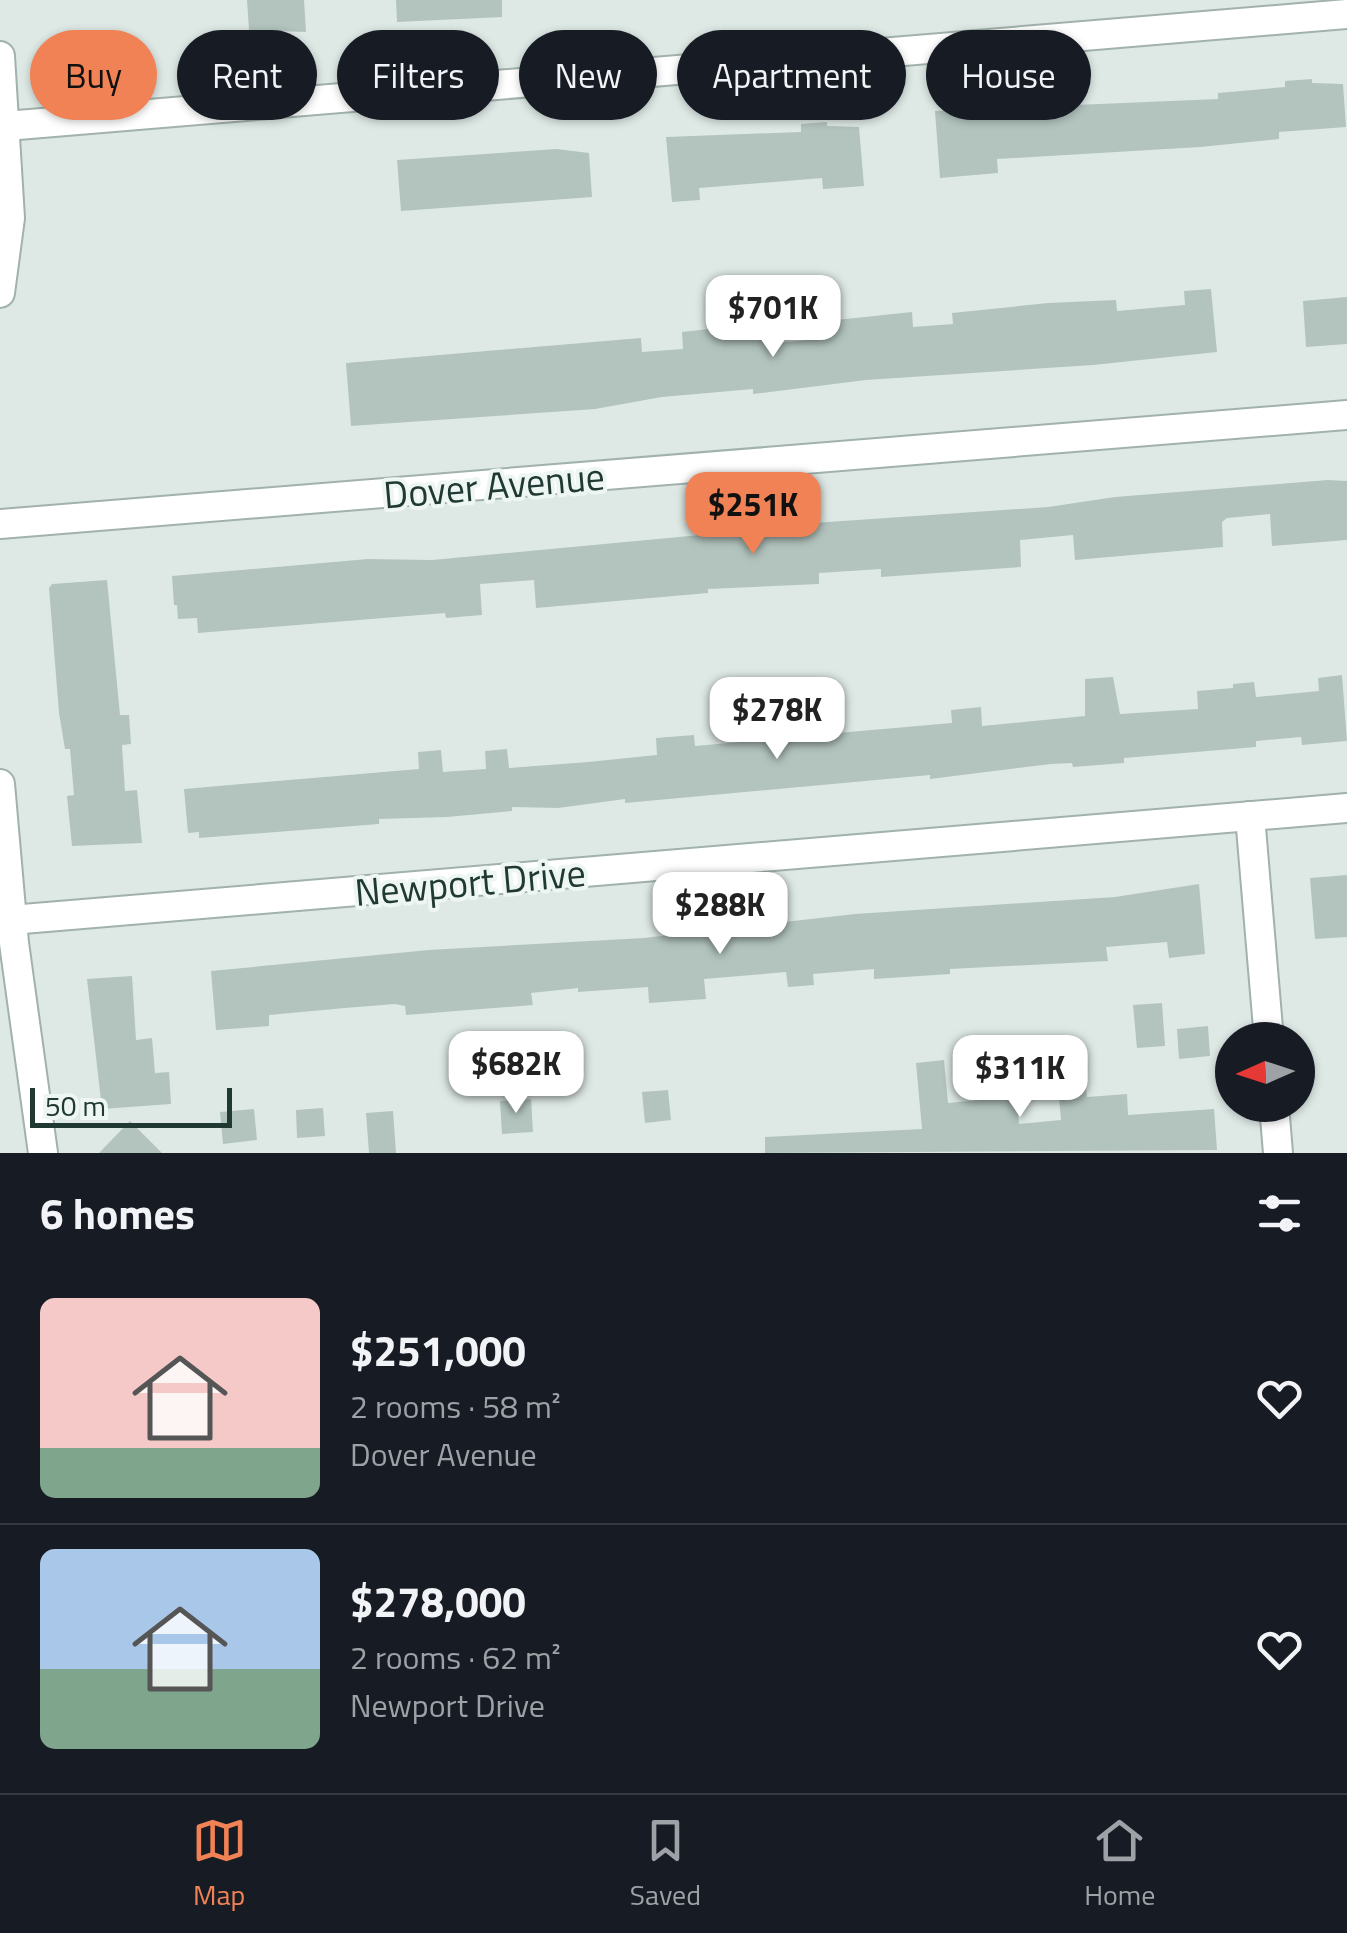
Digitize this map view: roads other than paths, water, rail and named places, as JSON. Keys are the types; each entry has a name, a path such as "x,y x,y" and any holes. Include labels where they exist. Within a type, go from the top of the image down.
{"street":[{"path":"6,126 1347,14"},
{"path":"0,56 10,218 0,293"},
{"name":"Dover Avenue","path":"0,524 1347,415"},
{"path":"0,784 12,920 42,1153"},
{"name":"Newport Drive","path":"12,920 1347,808"},
{"path":"1250,816 1267,1022"},
{"path":"1275,1122 1278,1153"}]}
